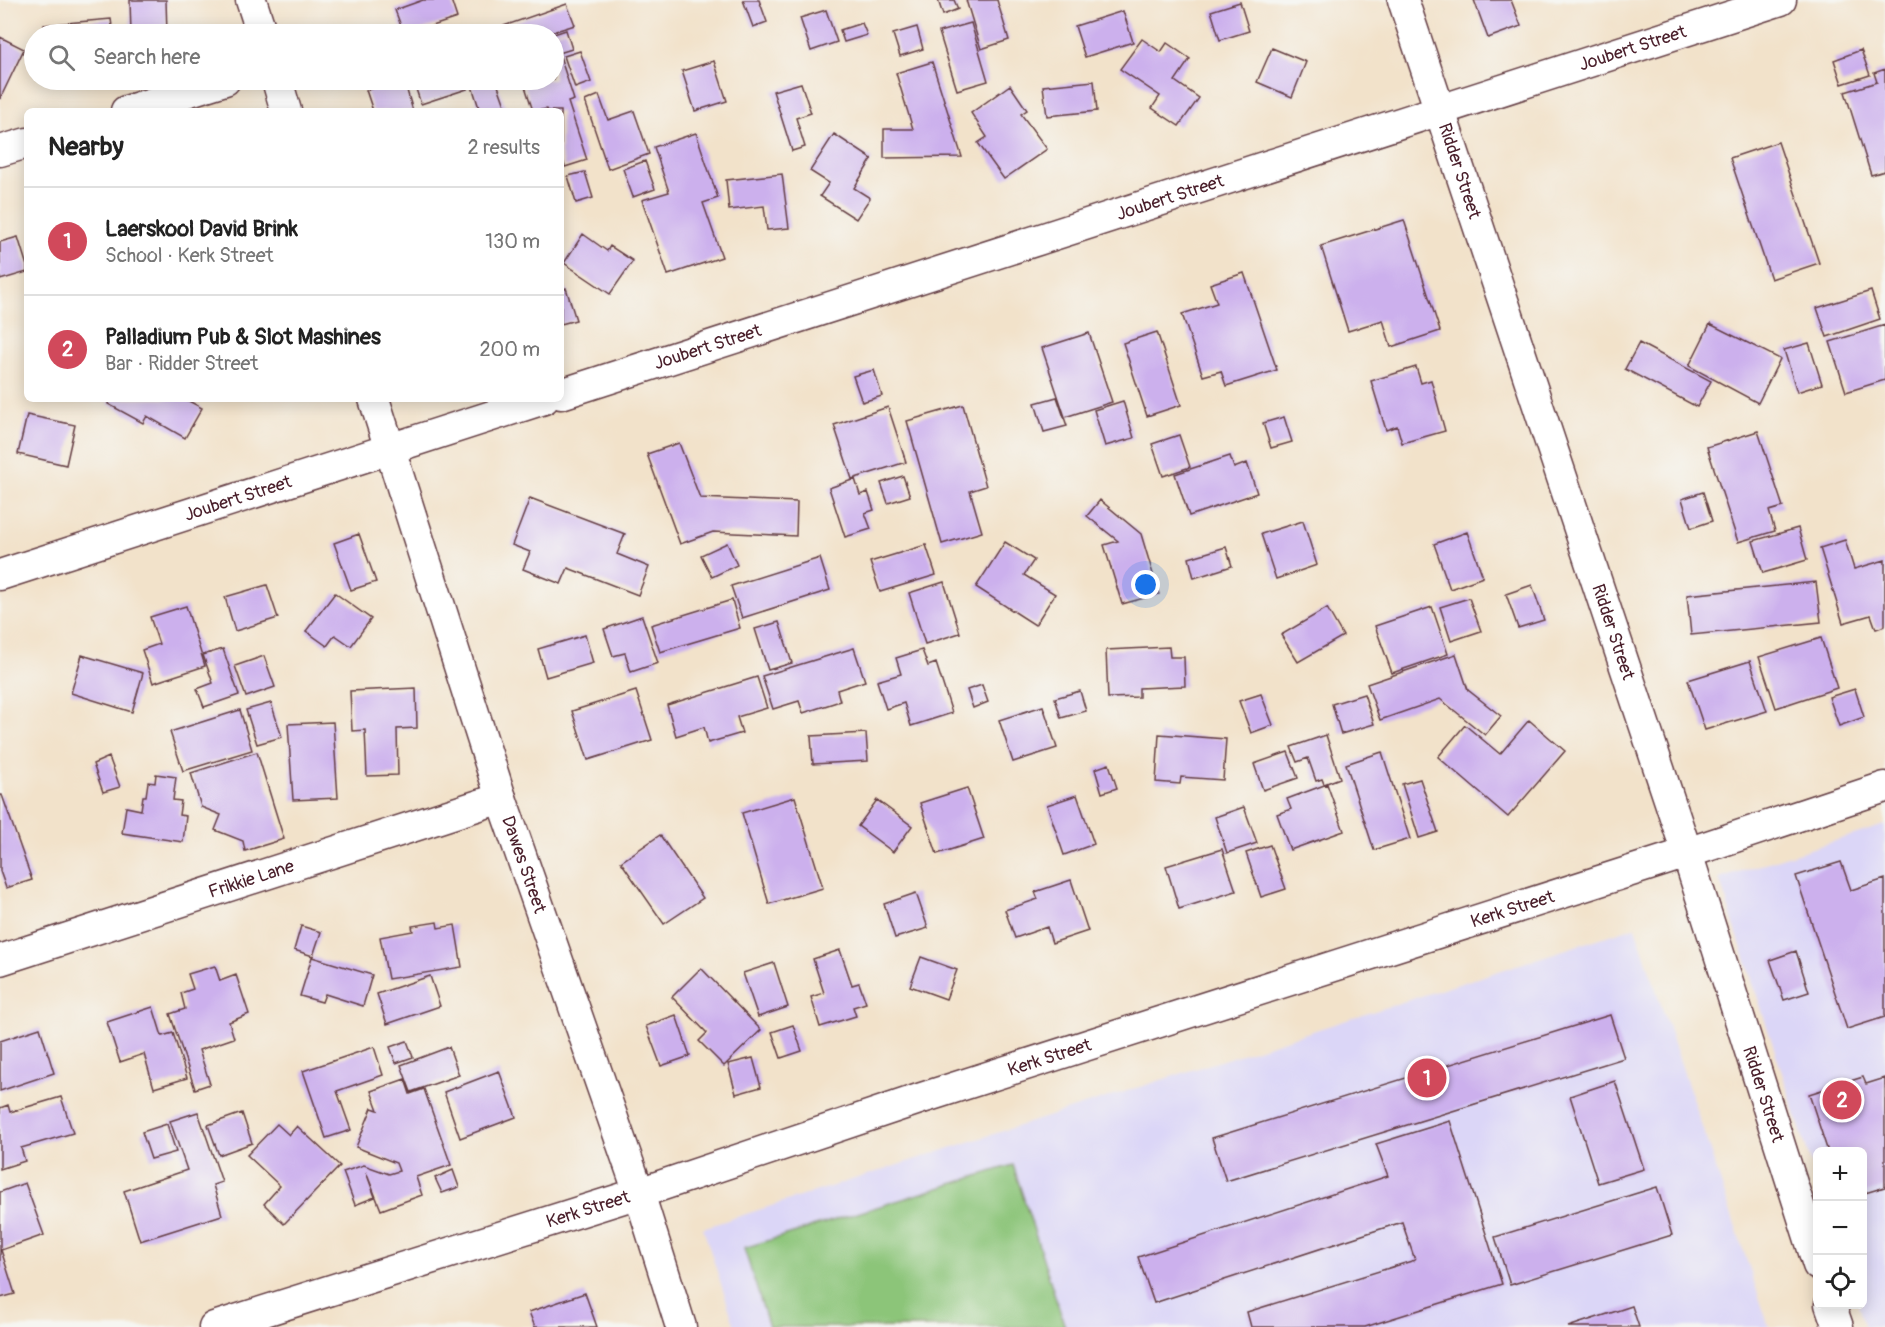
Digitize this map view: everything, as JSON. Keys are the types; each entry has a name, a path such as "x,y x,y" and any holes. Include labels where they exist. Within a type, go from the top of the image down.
{"street":[{"path":"251,0 259,24"},
{"name":"Ridder Street","path":"1403,0 1438,111 1687,853 1815,1255"},
{"name":"Joubert Street","path":"564,393 1781,0"},
{"path":"136,108 193,90"},
{"path":"280,90 285,108"},
{"path":"0,151 24,144"},
{"name":"Dawes Street","path":"375,402 501,798 639,1193 681,1327"},
{"name":"Joubert Street","path":"0,575 535,402"},
{"name":"Kerk Street","path":"214,1327 639,1193 922,1098 1687,853 1885,787"},
{"name":"Frikkie Lane","path":"0,960 501,798"},
{"path":"1831,1309 1838,1327"}],"shaded area":[{"path":"1885,825 1885,1327 1865,1327 1859,1309 1867,1309 1867,1147 1813,1147 1813,1169 1719,878"},
{"path":"1635,927 1769,1327 735,1327 703,1228"}],"green space":[{"path":"1013,1165 1065,1327 769,1327 744,1248"}],"building":[{"path":"130,0 166,0 167,24 131,24"},
{"path":"423,0 451,0 457,18 439,24 400,24 395,10"},
{"path":"743,0 759,0 767,22 753,27"},
{"path":"938,0 954,0 958,9 943,15"},
{"path":"966,0 997,0 1009,40 981,49"},
{"path":"1474,0 1511,0 1521,26 1488,38"},
{"path":"1240,2 1249,31 1220,40 1211,11"},
{"path":"567,4 575,25 564,28 564,24 510,24"},
{"path":"826,10 837,42 811,51 800,18"},
{"path":"1123,11 1133,42 1085,57 1075,26"},
{"path":"111,19 112,24 55,24"},
{"path":"862,23 867,35 844,42 840,30"},
{"path":"971,23 988,81 957,90 939,32"},
{"path":"917,27 923,49 900,56 893,34"},
{"path":"566,30 572,49 564,51 564,31"},
{"path":"0,37 24,49 0,99"},
{"path":"1142,39 1161,52 1167,43 1190,59 1175,81 1199,98 1179,126 1152,108 1160,96 1120,69"},
{"path":"1272,48 1306,62 1292,97 1257,82"},
{"path":"1861,50 1870,75 1842,84 1834,60"},
{"path":"580,51 591,82 575,88 564,56"},
{"path":"714,61 727,101 695,111 682,71"},
{"path":"932,62 962,157 884,158 884,129 913,129 896,73"},
{"path":"564,69 574,100 568,102 587,160 565,167 564,108 532,108 526,90 564,90"},
{"path":"1885,69 1885,171 1871,175 1845,92 1877,82 1874,73"},
{"path":"1094,81 1097,111 1047,116 1043,86"},
{"path":"801,83 811,113 796,118 805,147 792,151 773,91"},
{"path":"1010,85 1027,110 1021,114 1047,149 1004,179 978,143 987,137 971,113"},
{"path":"366,90 407,90 412,108 372,108"},
{"path":"416,90 464,90 421,104"},
{"path":"473,90 500,90 506,108 479,108"},
{"path":"599,95 608,120 634,111 649,154 608,169 585,101"},
{"path":"696,133 718,198 703,203 722,257 668,275 642,200 669,192 654,147"},
{"path":"834,134 872,159 854,188 870,198 856,219 820,196 829,183 810,171"},
{"path":"1778,142 1819,263 1771,279 1730,158"},
{"path":"645,161 655,189 633,197 623,169"},
{"path":"585,172 593,198 576,203 568,176"},
{"path":"782,174 789,228 767,230 764,206 729,210 726,180"},
{"path":"1404,220 1440,331 1391,347 1383,320 1348,331 1321,246"},
{"path":"583,234 607,251 610,246 633,261 610,294 564,263"},
{"path":"18,237 24,256 24,273 0,280 0,242"},
{"path":"1244,273 1277,370 1226,386 1221,371 1203,376 1182,314 1217,303 1210,284"},
{"path":"566,288 576,320 564,323 564,289"},
{"path":"1871,291 1880,319 1827,337 1817,308"},
{"path":"1710,324 1780,359 1758,403 1689,366"},
{"path":"1885,325 1885,380 1846,392 1830,342"},
{"path":"1157,332 1181,405 1147,416 1123,343"},
{"path":"1089,333 1112,402 1065,417 1042,348"},
{"path":"1639,343 1711,381 1697,407 1625,369"},
{"path":"1809,343 1822,384 1797,392 1784,350"},
{"path":"1416,367 1421,383 1431,380 1445,431 1402,443 1397,426 1386,430 1371,381"},
{"path":"874,370 882,396 862,402 853,376"},
{"path":"1057,397 1067,426 1044,432 1035,403"},
{"path":"1123,401 1134,438 1105,446 1094,410"},
{"path":"109,402 191,402 202,408 185,438 147,416 143,423 108,404"},
{"path":"963,405 986,486 970,491 982,532 942,544 907,421"},
{"path":"888,407 906,462 852,479 834,425"},
{"path":"27,415 75,425 66,465 18,454"},
{"path":"1284,417 1292,442 1271,448 1263,423"},
{"path":"1758,431 1783,507 1769,511 1775,531 1738,542 1707,447"},
{"path":"1179,435 1190,467 1163,476 1152,444"},
{"path":"679,443 700,498 797,502 796,536 713,532 680,544 647,454"},
{"path":"1230,456 1234,468 1247,463 1257,493 1189,516 1175,474"},
{"path":"903,476 910,496 888,503 881,483"},
{"path":"855,479 860,495 868,492 874,510 865,513 871,529 845,537 829,488"},
{"path":"1703,492 1712,521 1691,528 1682,499"},
{"path":"530,498 625,534 617,554 649,567 638,595 568,568 561,584 523,569 530,552 512,545"},
{"path":"1100,500 1141,534 1159,594 1122,604 1104,545 1118,541 1087,516"},
{"path":"1303,521 1317,565 1276,579 1261,534"},
{"path":"1798,528 1807,560 1763,573 1753,541"},
{"path":"1467,532 1483,577 1450,589 1434,544"},
{"path":"359,534 376,582 351,590 334,543"},
{"path":"1845,540 1854,569 1885,560 1885,626 1876,629 1871,615 1843,623 1820,548"},
{"path":"1005,542 1034,560 1024,575 1055,594 1035,625 976,587"},
{"path":"727,543 737,565 712,577 701,555"},
{"path":"926,545 936,575 880,592 870,562"},
{"path":"1226,547 1232,566 1194,578 1189,558"},
{"path":"820,558 830,590 742,618 731,586"},
{"path":"944,582 960,633 925,644 909,593"},
{"path":"1816,582 1821,622 1691,635 1687,595"},
{"path":"267,585 278,618 235,631 225,597"},
{"path":"1532,585 1544,620 1518,628 1506,594"},
{"path":"335,593 371,619 351,646 335,635 327,646 306,631"},
{"path":"1469,598 1481,631 1451,641 1440,607"},
{"path":"732,600 740,628 660,652 651,625"},
{"path":"186,606 205,666 153,683 142,650 159,644 150,617"},
{"path":"1432,607 1448,654 1392,673 1375,626"},
{"path":"1327,608 1343,636 1298,662 1281,635"},
{"path":"642,616 658,663 631,672 625,653 613,656 604,629"},
{"path":"779,622 792,663 768,670 755,629"},
{"path":"585,635 593,663 546,677 538,649"},
{"path":"1821,638 1837,688 1776,708 1759,657"},
{"path":"1169,647 1170,657 1184,657 1185,686 1139,688 1139,697 1108,698 1106,650"},
{"path":"854,648 865,681 837,690 840,701 803,713 799,701 773,709 762,676"},
{"path":"223,649 239,695 204,707 197,689 213,683 203,655"},
{"path":"922,650 928,666 936,663 952,713 911,726 904,703 886,709 877,681 901,674 896,658"},
{"path":"1456,654 1468,690 1501,716 1485,735 1440,699 1380,720 1367,684"},
{"path":"82,655 143,673 132,712 71,693"},
{"path":"264,656 275,687 246,697 235,666"},
{"path":"1750,661 1767,711 1705,730 1688,680"},
{"path":"757,677 767,708 737,717 742,733 708,743 704,727 676,736 667,705"},
{"path":"982,685 988,702 973,708 967,690"},
{"path":"416,688 417,728 397,729 398,775 367,776 365,730 352,731 350,691"},
{"path":"1855,689 1864,717 1839,726 1829,697"},
{"path":"636,691 652,740 588,760 572,711"},
{"path":"1080,691 1086,711 1061,718 1055,698"},
{"path":"1261,694 1273,725 1251,733 1239,701"},
{"path":"1364,694 1374,724 1341,734 1332,704"},
{"path":"271,703 282,737 257,744 246,710"},
{"path":"1043,706 1057,748 1013,762 999,720"},
{"path":"240,710 252,750 183,771 170,732"},
{"path":"1529,720 1565,751 1508,817 1438,757 1465,725 1500,754"},
{"path":"333,722 338,798 293,800 288,724"},
{"path":"866,733 868,761 813,764 811,736"},
{"path":"1159,734 1226,739 1223,780 1181,777 1180,784 1156,782"},
{"path":"1326,735 1340,778 1324,784 1322,779 1316,781 1308,758 1297,762 1291,747"},
{"path":"257,752 284,839 245,851 243,841 215,830 221,815 201,807 191,773"},
{"path":"1288,752 1298,778 1263,790 1254,764"},
{"path":"1382,752 1410,839 1374,850 1346,764"},
{"path":"109,757 120,787 103,792 93,764"},
{"path":"1109,764 1117,788 1102,793 1095,769"},
{"path":"156,774 176,777 173,800 181,801 179,815 186,816 183,842 122,833 126,807 141,810 148,782 155,783"},
{"path":"1420,779 1438,832 1419,838 1402,784"},
{"path":"1327,784 1344,831 1290,850 1277,814 1291,809 1287,799"},
{"path":"967,788 984,839 937,854 920,803"},
{"path":"0,795 2,795 32,880 6,888 0,871"},
{"path":"1077,795 1094,844 1064,855 1047,805"},
{"path":"795,797 823,888 769,904 742,813"},
{"path":"877,800 912,826 893,852 858,826"},
{"path":"1244,807 1257,843 1227,853 1215,817"},
{"path":"660,835 703,898 664,924 621,862"},
{"path":"1270,845 1286,889 1261,897 1246,853"},
{"path":"1222,849 1236,891 1179,909 1166,866"},
{"path":"1841,862 1851,890 1885,879 1885,1017 1847,1029 1796,876"},
{"path":"1071,880 1088,931 1052,943 1047,927 1015,938 1005,910 1038,899 1035,892"},
{"path":"916,893 928,928 895,938 884,904"},
{"path":"437,922 438,928 455,925 462,967 388,979 380,937 413,931 412,926"},
{"path":"301,926 321,932 313,956 294,950"},
{"path":"840,950 852,985 859,983 866,1003 853,1007 856,1016 820,1027 811,997 824,993 813,959"},
{"path":"1796,951 1809,992 1784,1000 1770,960"},
{"path":"312,957 372,975 363,1006 325,994 322,1002 300,996"},
{"path":"921,957 957,970 946,999 910,986"},
{"path":"774,963 788,1007 758,1017 743,973"},
{"path":"215,966 220,981 236,975 249,1014 229,1022 234,1038 199,1050 210,1084 195,1089 170,1014 185,1009 181,993 193,989 188,974"},
{"path":"701,968 761,1030 724,1066 699,1041 707,1033 672,997"},
{"path":"430,976 440,1006 387,1024 377,994"},
{"path":"153,1007 162,1036 173,1033 187,1078 154,1088 144,1054 120,1062 107,1022"},
{"path":"676,1015 690,1056 661,1066 646,1026"},
{"path":"1610,1015 1624,1058 1226,1181 1212,1138"},
{"path":"793,1025 802,1051 781,1058 772,1032"},
{"path":"40,1028 54,1073 0,1091 0,1041"},
{"path":"407,1041 413,1057 396,1063 390,1047"},
{"path":"374,1047 383,1075 337,1091 351,1130 326,1138 303,1071"},
{"path":"449,1047 459,1075 411,1092 401,1065"},
{"path":"753,1058 761,1087 736,1094 728,1064"},
{"path":"499,1071 516,1117 460,1138 444,1092"},
{"path":"1863,1077 1866,1084 1885,1078 1885,1187 1867,1192 1867,1147 1826,1147 1809,1094"},
{"path":"405,1079 410,1094 424,1089 451,1165 416,1177 422,1195 381,1210 366,1172 375,1197 355,1205 343,1172 364,1165 389,1174 399,1171 396,1163 356,1147 372,1108 378,1110 371,1091"},
{"path":"1615,1081 1644,1169 1598,1183 1570,1096"},
{"path":"61,1097 73,1133 21,1148 25,1161 0,1169 0,1108 8,1105 10,1112"},
{"path":"198,1112 222,1182 213,1185 222,1215 140,1241 124,1191 187,1170 170,1121"},
{"path":"242,1113 252,1143 219,1155 208,1125"},
{"path":"1450,1121 1502,1284 1365,1327 1251,1327 1247,1312 1415,1260 1402,1222 1154,1303 1138,1257 1388,1176 1376,1144"},
{"path":"167,1124 176,1152 151,1159 142,1132"},
{"path":"277,1124 289,1135 297,1126 340,1166 284,1224 264,1204 280,1186 247,1155"},
{"path":"453,1170 459,1187 442,1193 435,1178"},
{"path":"25,1183 44,1235 1,1250 15,1294 0,1298 0,1192"},
{"path":"1657,1187 1672,1235 1510,1285 1495,1237"},
{"path":"585,1293 597,1327 535,1327 529,1312"},
{"path":"1632,1306 1639,1327 1568,1327"}],"place":[{"name":"Laerskool David Brink","path":"1427,1078"},
{"name":"Palladium Pub & Slot Mashines","path":"1842,1100"}]}
